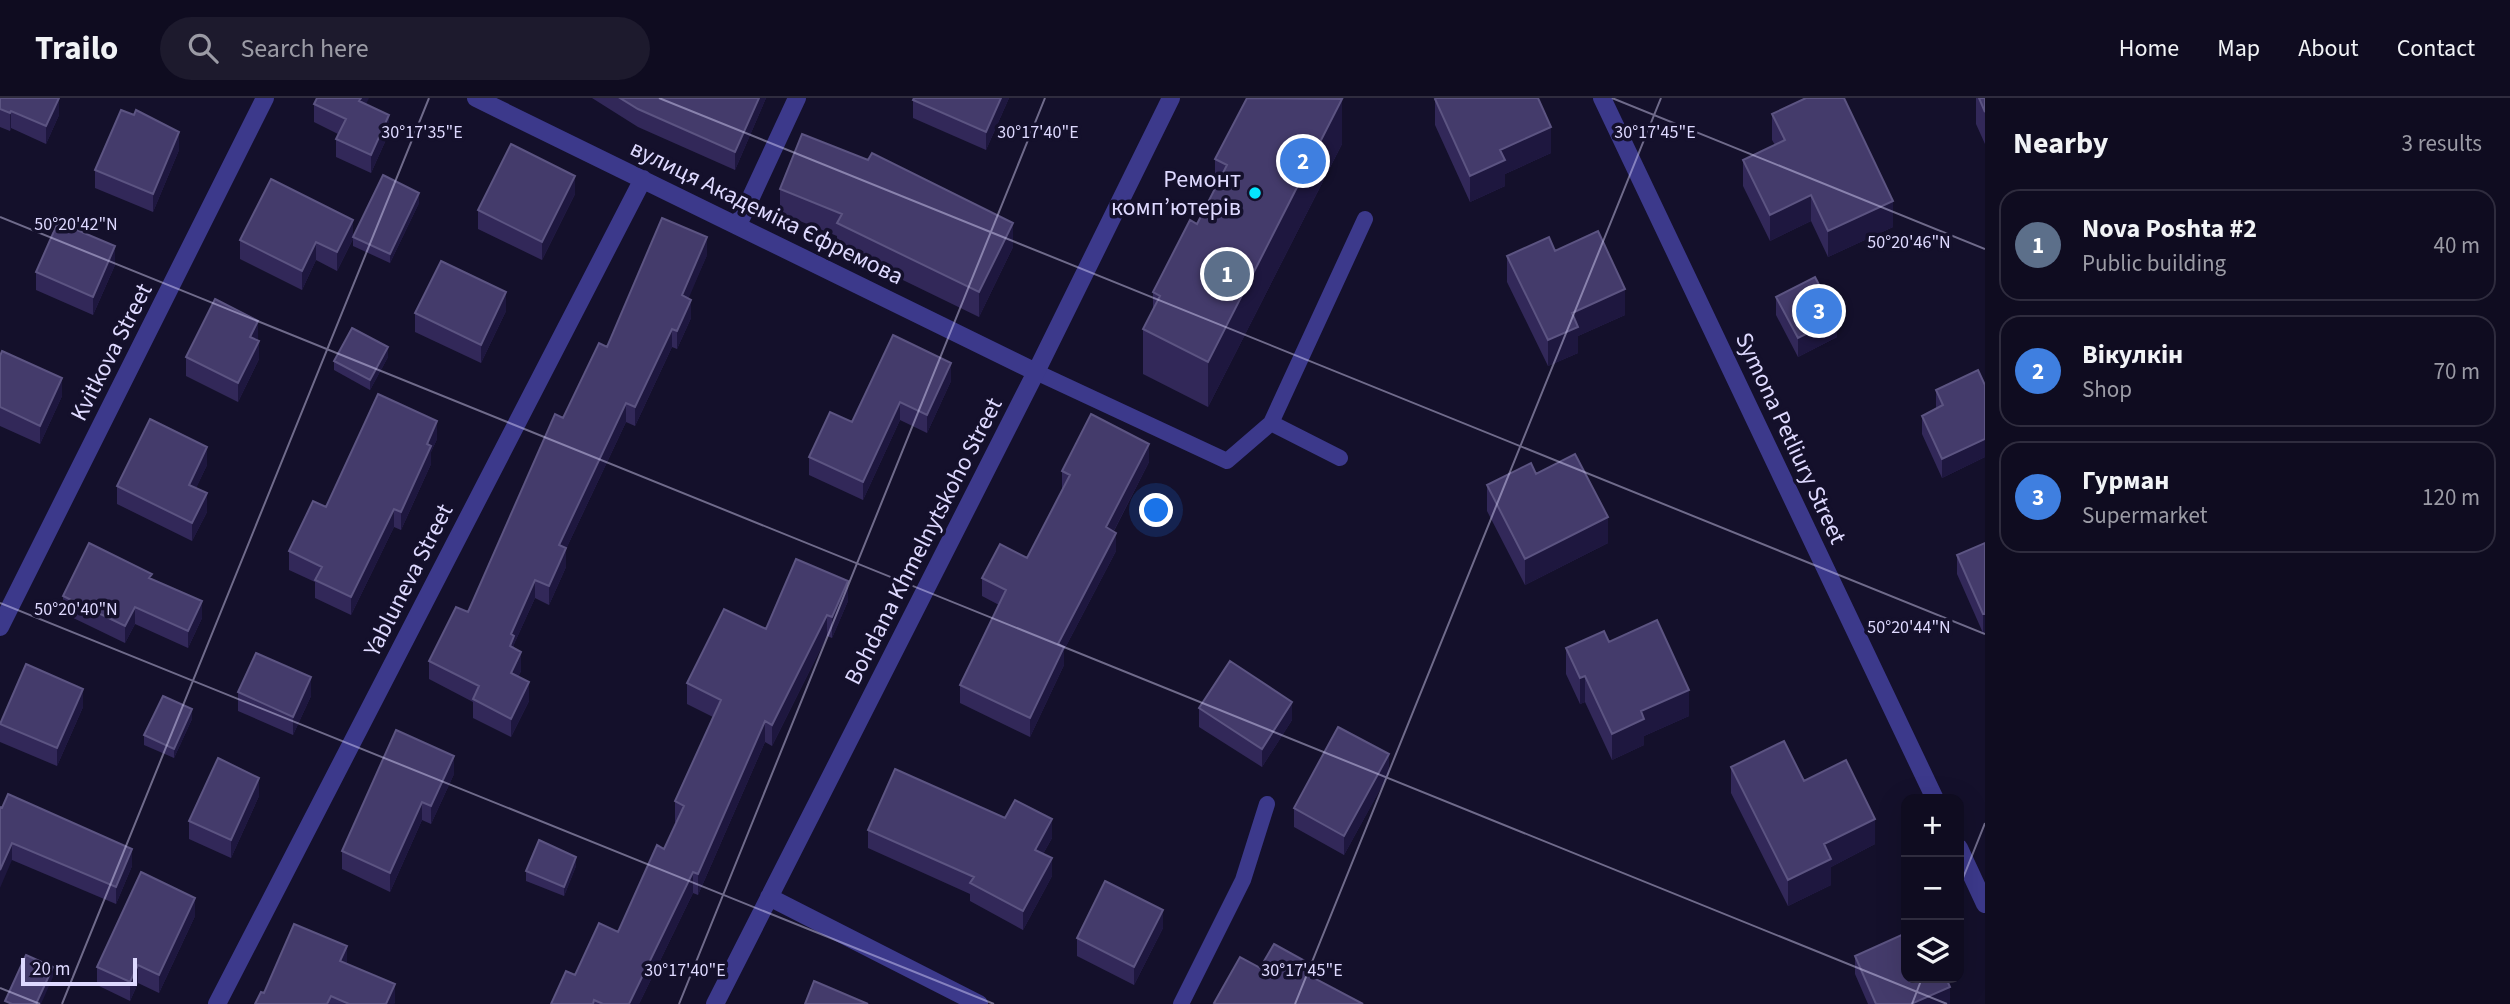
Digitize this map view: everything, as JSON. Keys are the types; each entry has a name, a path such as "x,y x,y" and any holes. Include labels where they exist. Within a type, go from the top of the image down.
{"street":[{"name":"Kvitkova Street","path":"0,628 265,98"},
{"name":"вулиця Академіка Єфремова","path":"476,98 1036,372"},
{"path":"738,225 797,98"},
{"name":"Bohdana Khmelnytskoho Street","path":"715,1004 1036,372 1171,98"},
{"name":"Symona Petliury Street","path":"1602,98 1933,794"},
{"name":"Yabluneva Street","path":"217,1004 643,179"},
{"path":"1963,857 1985,904"},
{"path":"769,897 979,1004"}],"lane":[{"path":"1036,372 1227,461 1271,423 1365,219"},
{"path":"1271,423 1340,458"},
{"path":"1181,1004 1243,880 1267,804"}],"building":[{"path":"0,98 59,98 46,126 0,109"},
{"path":"317,98 361,98 359,101 389,115 371,155 336,139 346,119 314,104"},
{"path":"620,98 759,98 735,152 638,109"},
{"path":"1001,98 986,132 913,100"},
{"path":"1247,98 1342,99 1208,362 1143,329 1160,296 1153,292 1190,220 1197,224 1227,165 1215,159"},
{"path":"1538,98 1551,127 1500,150 1505,160 1470,176 1435,99"},
{"path":"1806,98 1844,98 1893,201 1828,231 1811,195 1770,215 1743,160 1785,140 1772,114"},
{"path":"1979,98 1985,98 1985,112"},
{"path":"121,110 134,115 136,110 179,132 153,194 95,170"},
{"path":"802,134 868,160 872,153 1013,223 979,292 837,223 842,214 780,189"},
{"path":"511,144 575,176 542,242 478,210"},
{"path":"383,175 419,193 390,254 353,237"},
{"path":"271,179 353,220 337,252 316,242 302,271 240,240"},
{"path":"662,218 707,237 682,295 691,300 677,331 672,329 635,407 626,403 559,545 566,548 549,586 535,580 511,634 514,636 510,646 521,652 511,673 529,682 511,719 473,699 479,686 429,661 456,607 468,612 555,414 563,418 599,343 607,347"},
{"path":"58,222 115,246 93,297 36,272"},
{"path":"1598,231 1625,289 1572,313 1578,327 1548,340 1507,256 1549,237 1555,251"},
{"path":"441,261 506,292 481,345 415,313"},
{"path":"1815,277 1837,319 1798,338 1776,297"},
{"path":"215,299 258,321 250,337 259,341 238,383 186,357"},
{"path":"352,328 388,347 370,380 334,361"},
{"path":"893,335 951,363 927,415 900,402 863,482 809,457 830,412 852,422"},
{"path":"2,351 62,378 40,426 0,407"},
{"path":"1978,370 1985,385 1985,439 1942,459 1922,416 1943,405 1936,390"},
{"path":"378,394 437,421 427,444 431,446 401,512 394,509 351,597 315,580 322,567 289,551 313,501 326,507"},
{"path":"1091,414 1149,444 1106,527 1116,533 1058,644 1064,647 1030,718 960,685 1006,590 982,578 1000,544 1027,558 1070,475 1062,471"},
{"path":"150,419 207,447 189,485 207,493 192,523 117,486"},
{"path":"1575,454 1608,517 1525,559 1487,485 1531,463 1536,474"},
{"path":"89,543 152,574 149,578 202,601 188,631 135,607 125,626 63,596"},
{"path":"1985,543 1985,614 1983,614 1957,555"},
{"path":"796,559 848,581 832,617 827,615 772,725 765,721 698,874 693,872 629,1004 603,1004 594,1000 593,1004 551,1004 566,971 575,975 599,923 618,932 657,845 664,849 684,806 675,801 721,700 687,683 724,609 766,629"},
{"path":"1657,620 1689,690 1641,711 1644,719 1612,734 1585,676 1580,678 1566,648 1604,631 1609,642"},
{"path":"256,653 311,677 293,717 238,692"},
{"path":"1230,661 1292,702 1262,749 1199,708"},
{"path":"26,664 83,689 57,748 0,724"},
{"path":"163,696 192,709 174,749 144,735"},
{"path":"1338,727 1389,754 1344,836 1294,808"},
{"path":"396,730 454,756 431,806 422,802 390,873 342,851"},
{"path":"1784,741 1804,781 1846,760 1875,819 1824,844 1831,859 1788,880 1731,767"},
{"path":"218,758 259,778 231,840 189,821"},
{"path":"895,769 1005,818 1015,800 1052,819 1035,850 1052,858 1023,911 970,883 974,877 868,830"},
{"path":"8,794 132,849 116,887 12,843 0,870 0,807 2,808"},
{"path":"539,840 576,857 564,887 526,871"},
{"path":"141,872 195,898 159,975 138,965 130,982 97,967"},
{"path":"1105,881 1163,910 1134,967 1077,938"},
{"path":"294,924 347,946 340,961 395,984 386,1004 349,1004 331,996 327,1004 255,1004 261,992 264,993"},
{"path":"1901,935 1901,983 1948,983 1950,987 1911,1004 1876,1004 1855,956"},
{"path":"1274,944 1316,967 1310,976 1363,1004 1214,1003 1240,957 1260,968"},
{"path":"26,955 53,967 36,1004 12,1004 5,1001"},
{"path":"814,981 868,1004 805,1004"}],"place":[{"name":"Вікулкін","path":"1303,161"},
{"name":"Ремонт комп’ютерів","path":"1255,193"},
{"name":"Nova Poshta #2","path":"1227,274"},
{"name":"Гурман","path":"1819,311"}]}
